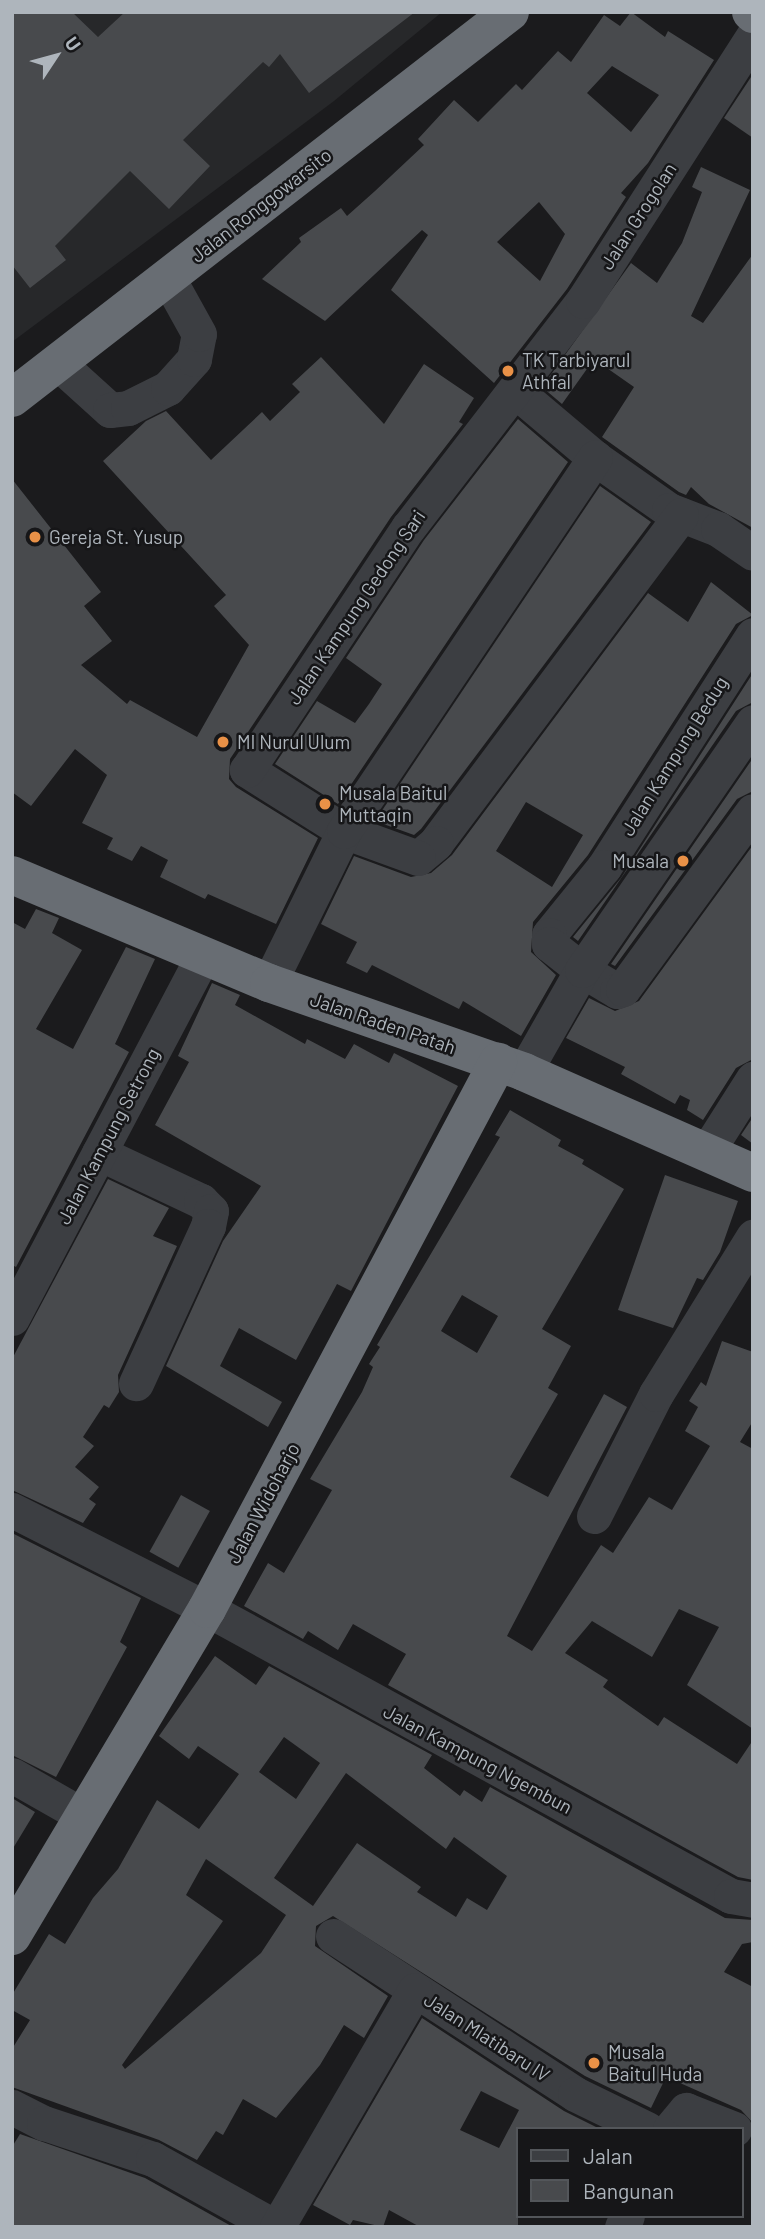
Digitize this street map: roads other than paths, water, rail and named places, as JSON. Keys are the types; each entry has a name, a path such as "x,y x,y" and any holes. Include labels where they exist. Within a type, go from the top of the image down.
{"highway":[{"name":"Jalan Ronggowarsito","path":"12,398 510,12"},
{"name":"Jalan Raden Patah","path":"12,875 269,984 511,1067 753,1172"},
{"name":"Jalan Widoharjo","path":"12,1936 207,1609 511,1067"}],"street":[{"name":"Jalan Grogolan","path":"517,392 583,300 753,36"},
{"path":"58,363 100,405 110,410 128,408 168,388 188,371 199,334 168,278"},
{"path":"517,392 595,458 681,515 718,529 752,549"},
{"name":"Jalan Kampung Gedong Sari","path":"517,392 492,415 408,528 333,647 247,765 250,773 344,831 414,859 430,851 681,515"},
{"path":"269,984 344,831 595,458"},
{"name":"Jalan Kampung Bedug","path":"753,635 740,680 604,867 549,935 553,949 617,991 623,989 753,811"},
{"name":"Jalan Kampung Bedug","path":"511,1067 582,970 679,824 753,722"},
{"path":"679,824 718,857"},
{"name":"Jalan Kampung Setrong","path":"12,1318 203,955"},
{"path":"706,1153 753,1079"},
{"path":"99,1153 201,1201 211,1212 136,1383"},
{"path":"594,1516 656,1394 753,1237"},
{"name":"Jalan Kampung Ngembun","path":"12,1510 207,1609 731,1896 753,1900"},
{"path":"12,1775 82,1815"},
{"name":"Jalan Mlatibaru IV","path":"332,1936 575,2094 665,2124"},
{"path":"12,2107 44,2123 153,2159 235,2209 276,2227 415,1990"},
{"path":"665,2124 695,2111 730,2127"}],"place":[{"name":"TK Tarbiyarul Athfal","path":"508,371"},
{"name":"Gereja St. Yusup","path":"35,537"},
{"name":"MI Nurul Ulum","path":"223,742"},
{"name":"Musala Baitul Muttaqin","path":"325,804"},
{"name":"Musala","path":"683,861"},
{"name":"Musala Baitul Huda","path":"594,2063"}]}
